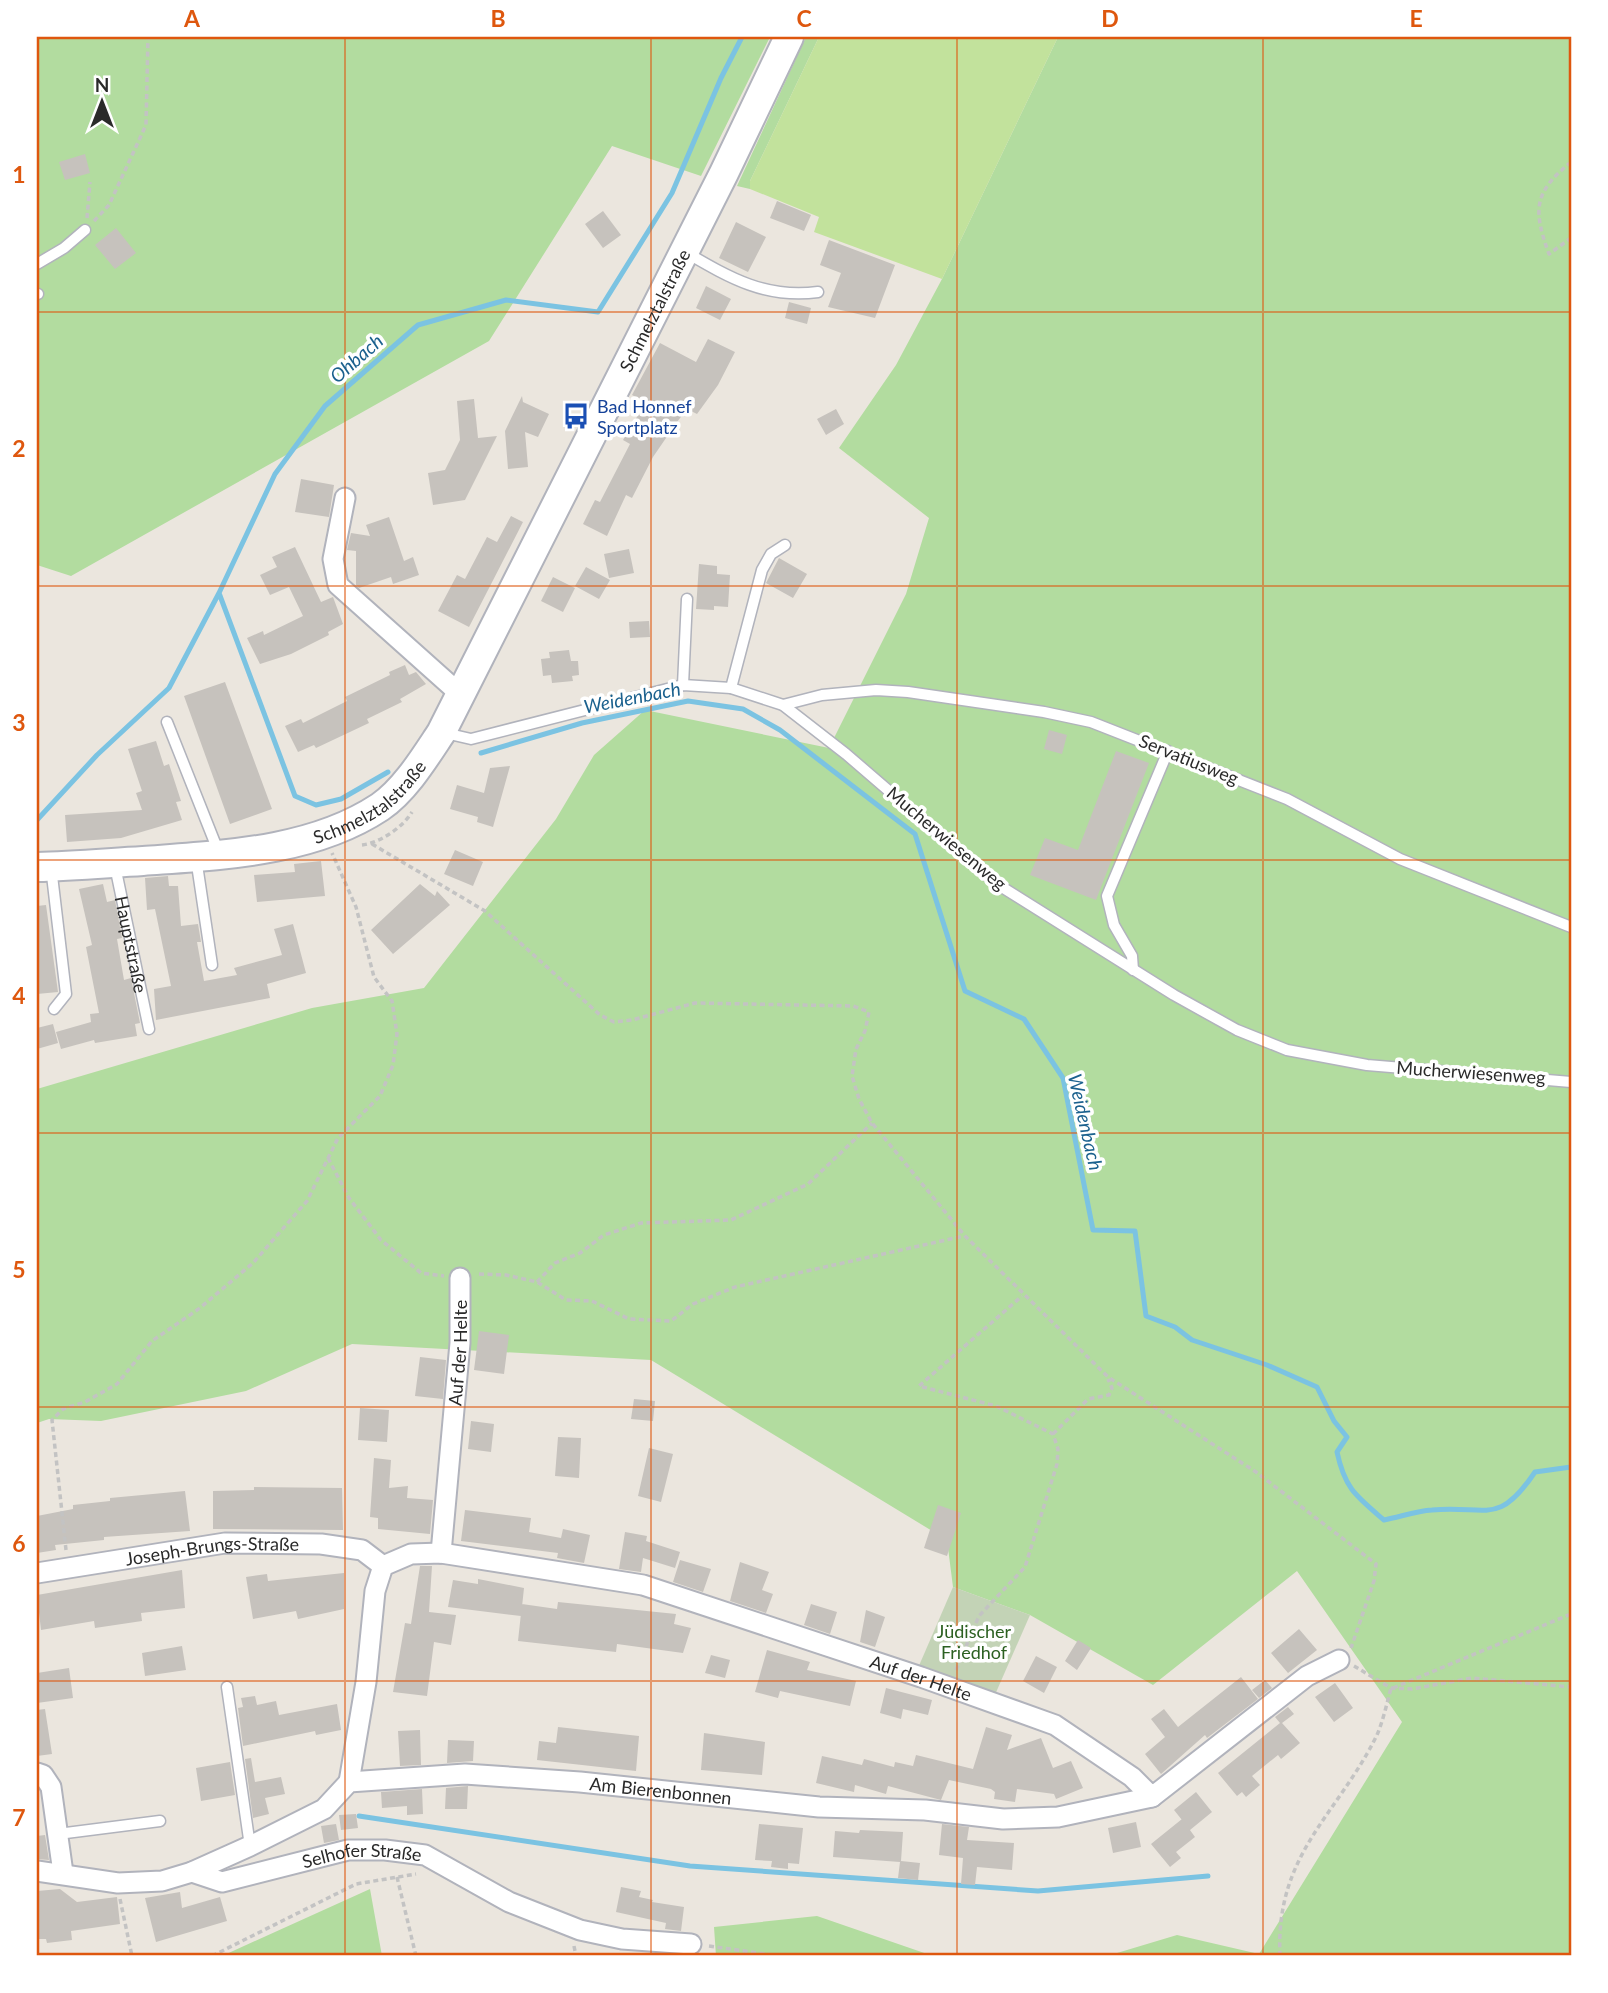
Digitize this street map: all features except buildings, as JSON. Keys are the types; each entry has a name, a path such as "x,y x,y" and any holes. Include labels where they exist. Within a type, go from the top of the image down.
{"main road":[{"name":"Schmelztalstraße","path":"208,856 279,846 323,835 383,805 419,766 441,733 789,37"},
{"path":"44,867 208,856"}],"street":[{"path":"345,498 333,559 338,585 460,694"},
{"name":"Auf der Helte","path":"441,1553 460,1343 460,1278"},
{"name":"Joseph-Brungs-Straße","path":"37,1573 68,1565 239,1543 321,1544 362,1550 383,1566"},
{"name":"Auf der Helte","path":"383,1566 411,1554 441,1553 643,1585 1055,1725 1132,1777 1152,1797"},
{"path":"37,1871 118,1883 162,1881 192,1872 324,1809 349,1782 366,1682 375,1591 383,1566"},
{"path":"1152,1797 1307,1676 1339,1660"},
{"path":"37,1773 43,1775 51,1787 63,1873"},
{"name":"Am Bierenbonnen","path":"349,1782 465,1774 580,1782 819,1807 925,1810 1003,1819 1058,1817 1152,1797"},
{"name":"Selhofer Straße","path":"192,1872 222,1882 348,1850 385,1850 425,1855 509,1902 580,1930 634,1940 691,1944"}],"lane":[{"path":"37,264 64,248 85,230"},
{"path":"684,251 754,288 786,294 818,292"},
{"path":"731,688 762,570 771,554 785,545"},
{"path":"683,685 687,598"},
{"name":"Mucherwiesenweg","path":"441,733 471,739 683,685 731,688 783,705 846,754 998,884 1133,970 1237,1030 1287,1050 1367,1065 1571,1082"},
{"name":"Servatiusweg","path":"783,705 822,695 876,690 908,692 1044,712 1091,722 1287,799 1400,859 1571,927"},
{"path":"167,722 208,856 212,965"},
{"path":"1133,970 1132,956 1114,925 1107,896 1168,751"},
{"name":"Hauptstraße","path":"114,862 149,1029"},
{"path":"44,867 66,994 54,1009"},
{"path":"227,1687 250,1846"},
{"path":"58,1834 160,1821"}],"path":[{"path":"85,230 109,205 146,125 148,37"},
{"path":"1571,162 1546,182 1537,222 1549,254 1571,238"},
{"path":"85,230 90,182"},
{"path":"406,822 372,844 485,911 600,1015 614,1022 632,1020 695,1003 861,1007 869,1013 865,1031 856,1049 852,1076 859,1099 872,1123 964,1236 1108,1377 1256,1472 1376,1564 1374,1581 1361,1613 1354,1646 1339,1660 1364,1670 1391,1688 1412,1689 1472,1678 1571,1687"},
{"path":"68,1565 52,1420 63,1409 85,1402 117,1384 152,1341 200,1308 253,1263 307,1201 338,1138 380,1096 393,1065 397,1034 392,1001 374,977 356,907 323,835"},
{"path":"537,1282 555,1262 580,1253 604,1235 641,1223 731,1220 808,1184 843,1154 872,1123"},
{"path":"328,1158 349,1198 381,1240 421,1273 460,1278 473,1273 506,1275 537,1282 566,1300 592,1301 629,1319 671,1321 693,1304 735,1287 964,1236"},
{"path":"947,1688 979,1616 1025,1567 1057,1464 1058,1448 1053,1434 996,1406 919,1386 1022,1295"},
{"path":"1053,1434 1088,1399 1109,1395 1112,1388 1108,1377"},
{"path":"1391,1688 1446,1667 1528,1629 1571,1614"},
{"path":"1280,1956 1280,1910 1287,1888 1316,1826 1377,1734 1391,1688"},
{"path":"212,1956 263,1928 356,1884 426,1872 440,1861"},
{"path":"397,1877 416,1956"},
{"path":"118,1883 132,1956"},
{"path":"691,1944 780,1956"},
{"path":"574,1950 576,1956"}],"green space":[{"path":"37,37 770,37 701,176 612,146 489,341 71,576 37,565"},
{"path":"806,37 819,37 750,181 750,189 737,186"},
{"path":"819,37 1058,37 942,279 814,232 819,217 750,189 750,181"},
{"path":"1058,37 1571,37 1571,1956 1107,1956 1177,1935 1259,1954 1402,1722 1297,1571 1153,1685 1030,1615 953,1587 947,1540 651,1360 352,1344 246,1391 101,1421 49,1419 37,1423 37,1089 312,1008 424,988 556,819 594,755 645,710 829,748 906,594 929,518 839,448 896,365 942,279"},
{"name":"Jüdischer Friedhof","path":"953,1587 1030,1615 994,1697 918,1668"},
{"path":"370,1889 382,1956 222,1956"},
{"path":"817,1916 933,1956 716,1956 714,1927"}],"waterway":[{"name":"Ohbach","path":"37,820 97,755 169,688 219,593 275,474 325,406 418,325 506,300 598,312 672,193 721,78 742,37"},
{"name":"Weidenbach","path":"219,593 295,796 316,805 341,799 388,772"},
{"name":"Weidenbach","path":"481,753 582,723 688,701 743,709 780,730 915,834 965,991 1024,1019 1063,1078 1093,1230 1135,1231 1146,1316 1175,1327 1192,1340 1267,1365 1317,1387 1334,1421 1347,1437 1337,1452 1348,1483 1359,1498 1384,1520 1426,1511 1490,1510 1501,1507 1522,1489 1535,1472 1571,1467"},
{"path":"359,1816 690,1866 1038,1891 1208,1876"}],"place":[{"name":"Bad Honnef Sportplatz","path":"576,416"}]}
